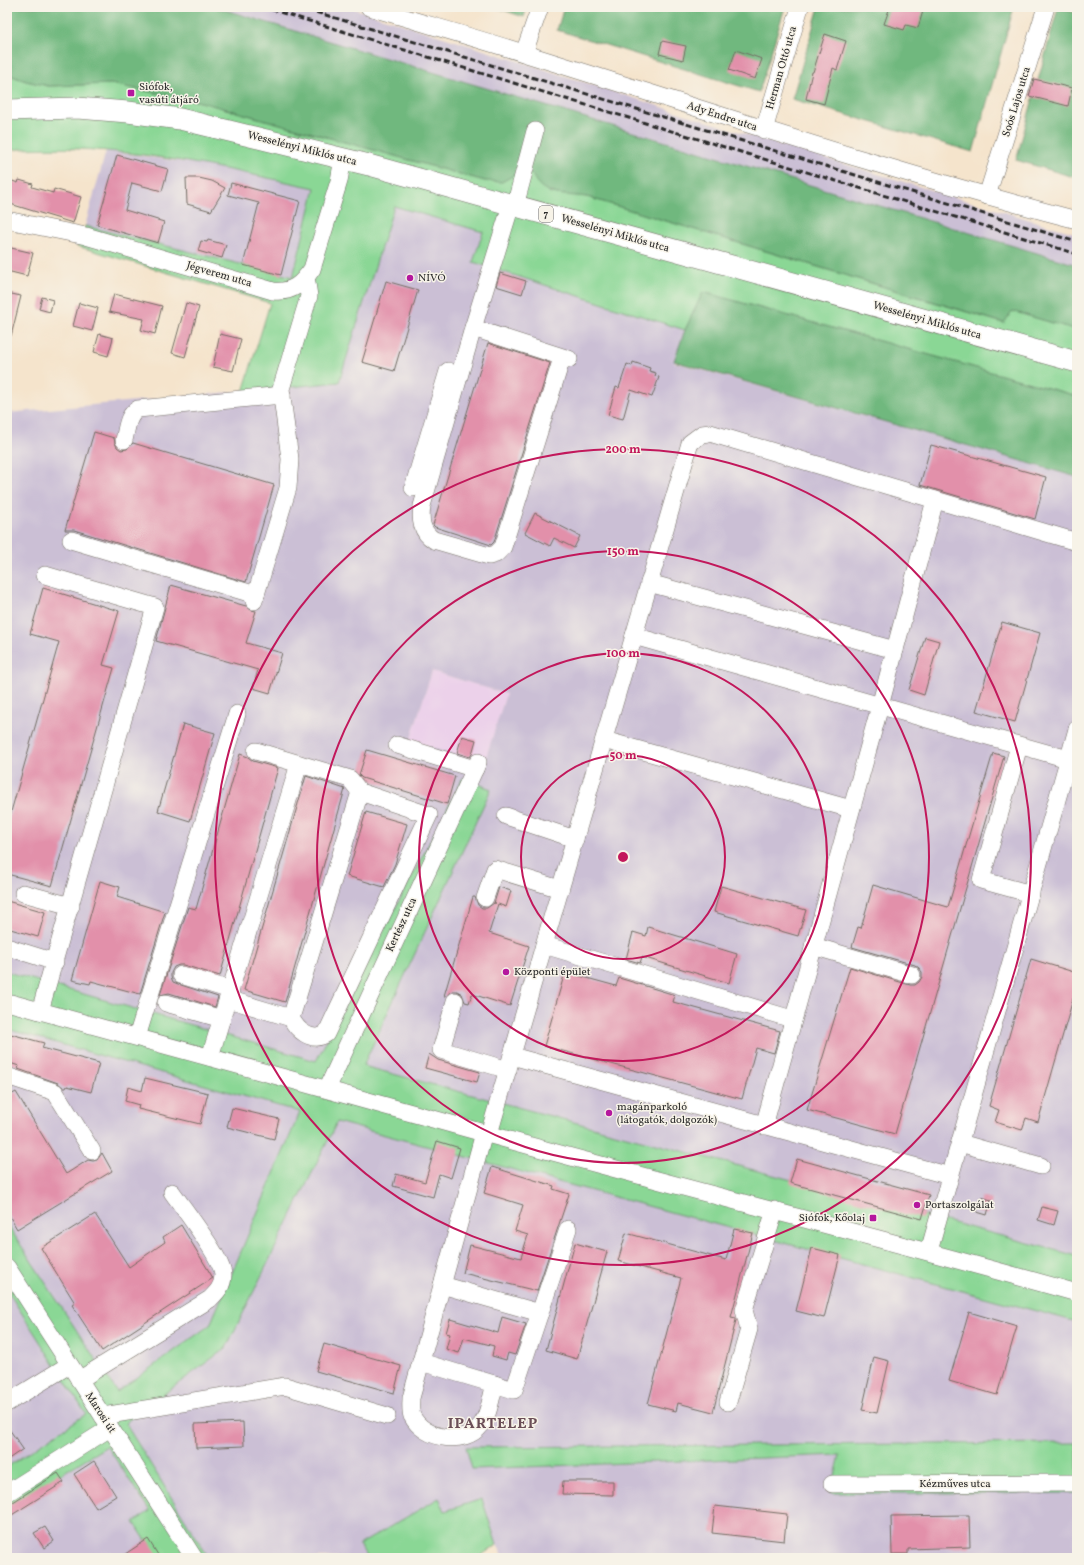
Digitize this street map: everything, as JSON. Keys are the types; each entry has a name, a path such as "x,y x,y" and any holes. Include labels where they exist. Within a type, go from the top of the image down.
{"main road":[{"name":"Wesselényi Miklós utca","path":"7,110 77,108 128,112 180,119 343,158 1077,362"}],"street":[{"name":"Ady Endre utca","path":"369,7 524,53 764,130 987,196 1077,220"},
{"path":"524,53 540,7"},
{"name":"Herman Ottó utca","path":"764,130 800,7"},
{"name":"Soós Lajos utca","path":"987,196 1046,7"},
{"path":"473,328 565,359 503,548 496,554 489,556 434,540 423,528 421,522 422,506 473,328 513,205 535,131"},
{"name":"Jégverem utca","path":"7,220 86,236 283,292 290,290 306,277 312,269 338,181 343,158"},
{"path":"72,540 255,598 288,488 290,459 281,389 309,296 306,277"},
{"path":"413,488 462,326 479,310"},
{"path":"124,440 130,417 132,413 138,409 282,395"},
{"path":"495,1384 485,1420 469,1435 451,1438 438,1436 430,1433 412,1416 411,1398 442,1285 510,1063 690,443 702,434 710,433 1077,542"},
{"path":"764,1126 792,1018 880,706 935,500"},
{"path":"40,1011 155,607 45,575"},
{"path":"649,583 895,650"},
{"path":"634,636 1068,759"},
{"path":"137,1037 237,714"},
{"path":"929,1251 1077,729"},
{"path":"604,740 851,809"},
{"name":"Kertész utca","path":"327,1088 476,766 397,745"},
{"path":"1019,746 981,880 1031,894"},
{"path":"181,975 291,1018 295,1026 309,1036 316,1038 326,1034 429,815 360,792 350,779 256,751"},
{"path":"210,1057 299,764"},
{"path":"291,1018 360,792"},
{"path":"506,816 575,839"},
{"path":"485,898 495,869 560,889"},
{"path":"23,893 70,906"},
{"path":"544,945 792,1018"},
{"path":"7,946 55,962"},
{"path":"813,946 912,975"},
{"path":"455,1001 442,1050 510,1063 764,1126 950,1176"},
{"path":"7,1002 327,1088 487,1134 929,1251 1077,1293"},
{"path":"166,1003 222,1019"},
{"path":"8,1077 55,1092 92,1151"},
{"path":"960,1142 1042,1166"},
{"path":"79,1380 210,1299 220,1289 223,1275 219,1260 172,1192"},
{"path":"728,1402 749,1329 744,1310 775,1210"},
{"path":"421,1362 514,1390 568,1229"},
{"name":"Marosi út","path":"7,1267 194,1558"},
{"path":"442,1285 540,1313"},
{"path":"7,1403 69,1364"},
{"path":"7,1493 106,1422 285,1386 387,1416"},
{"name":"Kézműves utca","path":"832,1484 1077,1483"}],"shaded area":[{"path":"215,7 349,7 768,141 1077,234 1077,265"},
{"path":"106,151 205,165 315,188 293,277 85,226"},
{"path":"394,205 483,232 474,262 685,330 674,362 1077,477 1077,1256 363,1066 491,789 463,778 316,1061 7,972 7,413 339,382","holes":["432,671 506,694 484,764 410,741"]},
{"path":"432,671 506,694 484,765 410,741"},
{"path":"7,1029 300,1112 210,1325 117,1393 7,1224"},
{"path":"337,1122 1077,1322 1077,1443 467,1447 472,1469 840,1455 831,1493 1077,1493 1077,1558 505,1558 497,1545 482,1500 359,1545 368,1558 224,1558 222,1555 217,1558 209,1558 125,1423 226,1348"},
{"path":"7,1290 87,1414 7,1467"},
{"path":"107,1446 150,1512 157,1558 7,1558 7,1507"}],"green space":[{"path":"7,7 215,7 1077,265 1077,330 1012,311 1004,323 587,197 563,195 548,191 536,182 532,174 519,172 502,182 485,181 201,102 111,84 49,86 26,81 7,74"},
{"path":"494,7 527,7 524,17"},
{"path":"564,7 785,7 759,92 557,30"},
{"path":"819,7 1014,7 973,152 792,99"},
{"path":"1058,8 1077,13 1077,178 1016,160"},
{"path":"7,74 26,81 48,86 111,84 201,102 485,181 519,172 532,174 550,193 587,197 1003,323 1012,311 1077,330 1077,396 703,292 685,330 473,262 483,232 394,206 339,382 243,392 270,303 77,246 85,226 293,277 315,188 201,164 123,153 85,149 46,148 7,150"},
{"path":"703,292 1077,396 1077,477 674,361 685,330"},
{"path":"463,778 491,789 363,1066 1077,1256 1077,1322 337,1122 226,1348 125,1423 209,1558 157,1558 134,1522 150,1511 107,1446 7,1507 7,1467 86,1414 7,1290 7,1224 117,1392 210,1325 300,1112 7,1029 7,972 316,1061"},
{"path":"1077,1443 1077,1493 831,1493 840,1455 472,1469 466,1447"},
{"path":"439,1498 445,1511 482,1499 497,1545 477,1558 368,1558 359,1545"}],"building":[{"path":"890,7 909,7 923,11 918,28 906,25 904,30 884,24"},
{"path":"825,34 846,41 837,70 833,68 824,104 806,99 812,72"},
{"path":"662,41 686,46 683,60 659,54"},
{"path":"736,50 762,59 755,79 729,70"},
{"path":"1034,79 1072,88 1068,106 1029,96"},
{"path":"117,155 168,169 162,191 132,183 125,210 164,222 158,243 97,225"},
{"path":"186,178 199,178 212,181 225,188 211,211 187,204"},
{"path":"7,179 18,183 19,180 33,184 32,187 53,193 54,189 81,197 73,223 7,203"},
{"path":"231,183 300,201 281,275 243,265 259,203 228,195"},
{"path":"208,240 226,245 222,258 198,251 201,241 207,242"},
{"path":"7,247 33,253 27,276 7,271"},
{"path":"500,273 526,281 522,294 496,286"},
{"path":"386,281 418,290 394,371 362,362"},
{"path":"7,293 21,296 11,336 7,335"},
{"path":"114,294 162,306 155,334 141,330 144,319 109,312"},
{"path":"42,297 53,300 50,312 39,309"},
{"path":"79,303 98,308 92,331 73,326"},
{"path":"186,303 199,307 185,357 172,353"},
{"path":"99,334 113,338 108,356 94,352"},
{"path":"220,334 241,339 233,371 213,367"},
{"path":"488,343 550,363 494,542 491,545 435,527 433,525"},
{"path":"633,362 650,368 649,371 656,373 655,376 659,377 652,397 631,390 623,419 608,415 616,387 619,388 627,364 632,366"},
{"path":"94,432 114,438 117,447 121,450 127,449 133,443 274,485 246,582 74,530 65,530"},
{"path":"931,445 1046,477 1035,519 920,485"},
{"path":"535,513 580,536 574,548 554,538 550,546 525,533"},
{"path":"171,585 246,606 251,610 256,611 246,643 282,653 270,693 253,688 258,670 156,641"},
{"path":"43,588 119,611 103,665 114,668 52,886 7,874 7,826 59,642 30,634"},
{"path":"1002,622 1040,633 1015,722 976,711"},
{"path":"925,637 939,641 924,695 909,690"},
{"path":"183,724 215,733 190,821 158,811"},
{"path":"462,736 476,740 470,757 457,753"},
{"path":"367,750 455,776 447,804 362,778 359,775"},
{"path":"993,753 1004,756 895,1134 807,1110 850,967 910,985 915,985 922,977 922,972 915,965 852,947 858,927 861,928 873,885 948,907"},
{"path":"240,754 253,761 278,768 220,976 183,965 174,967 171,973 173,982 218,997 215,1007 169,993 160,995 188,907 196,909"},
{"path":"306,776 345,789 285,1002 244,990"},
{"path":"366,812 407,824 395,864 384,887 347,876"},
{"path":"100,881 120,887 117,897 165,912 140,994 91,981 90,984 72,980"},
{"path":"721,886 806,910 798,936 714,912"},
{"path":"499,887 511,891 506,907 498,904 489,933 529,946 510,1006 472,994 469,1003 465,1002 462,994 457,991 452,991 444,996 473,897 475,897 478,905 482,908 487,908 494,903"},
{"path":"7,901 45,912 38,937 7,928"},
{"path":"648,927 737,954 729,983 642,957 640,963 626,959 633,932 646,936"},
{"path":"1031,959 1077,973 1077,985 1038,1122 1026,1118 1022,1130 995,1122 999,1110 989,1106"},
{"path":"565,972 616,986 619,978 675,995 673,1002 780,1031 774,1053 756,1048 742,1099 544,1046"},
{"path":"7,1033 44,1043 42,1048 99,1063 91,1092 67,1086 64,1088 58,1083 18,1069 19,1066 7,1062"},
{"path":"429,1054 438,1060 480,1072 477,1082 425,1068"},
{"path":"145,1078 208,1093 200,1124 138,1109 139,1105 125,1101 128,1087 142,1091"},
{"path":"16,1092 66,1174 88,1160 97,1160 102,1153 112,1171 17,1229 7,1212 7,1097"},
{"path":"232,1108 279,1119 274,1139 227,1127"},
{"path":"437,1141 460,1148 451,1178 439,1174 433,1197 393,1186 396,1174 425,1182"},
{"path":"797,1159 929,1195 922,1219 790,1183"},
{"path":"492,1167 554,1186 553,1189 569,1194 537,1291 463,1273 470,1245 521,1258 528,1235 515,1231 523,1205 484,1193"},
{"path":"981,1197 991,1200 987,1215 977,1212"},
{"path":"1042,1207 1058,1211 1054,1225 1038,1220"},
{"path":"95,1214 129,1267 165,1242 163,1237 181,1225 213,1278 102,1351 72,1305 75,1303 41,1248"},
{"path":"734,1229 753,1233 731,1317 736,1318 736,1320 713,1412 678,1403 676,1411 648,1404 681,1278 618,1261 626,1233 726,1260"},
{"path":"575,1243 607,1252 577,1359 546,1350"},
{"path":"812,1248 840,1255 824,1318 796,1311"},
{"path":"969,1312 1017,1326 997,1395 949,1381"},
{"path":"502,1317 526,1324 515,1355 508,1353 506,1360 492,1356 494,1346 464,1338 459,1353 446,1349 450,1334 446,1333 450,1319 498,1333"},
{"path":"324,1344 401,1366 394,1393 316,1371"},
{"path":"874,1357 889,1361 877,1413 862,1410"},
{"path":"243,1422 244,1446 196,1448 195,1424"},
{"path":"7,1426 23,1449 7,1460"},
{"path":"94,1461 116,1496 96,1508 74,1474"},
{"path":"58,1473 64,1482 7,1518 7,1506"},
{"path":"563,1481 613,1481 613,1495 562,1494"},
{"path":"715,1506 787,1514 784,1541 712,1533"},
{"path":"969,1515 970,1547 908,1549 908,1554 892,1554 891,1516"},
{"path":"45,1527 54,1541 44,1548 34,1533"},
{"path":"148,1539 160,1558 119,1558"}],"railway":[{"path":"263,7 1077,254"},
{"path":"299,7 1077,242"}],"place":[{"name":"Siófok, vasúti átjáró","path":"131,93"},
{"name":"NÍVÓ","path":"410,278"},
{"name":"Központi épület","path":"506,972"},
{"name":"magánparkoló (látogatók, dolgozók)","path":"609,1113"},
{"name":"Portaszolgálat","path":"917,1205"},
{"name":"Siófok, Kőolaj","path":"873,1218"}],"district":[{"name":"IPARTELEP","path":"493,1424"}]}
